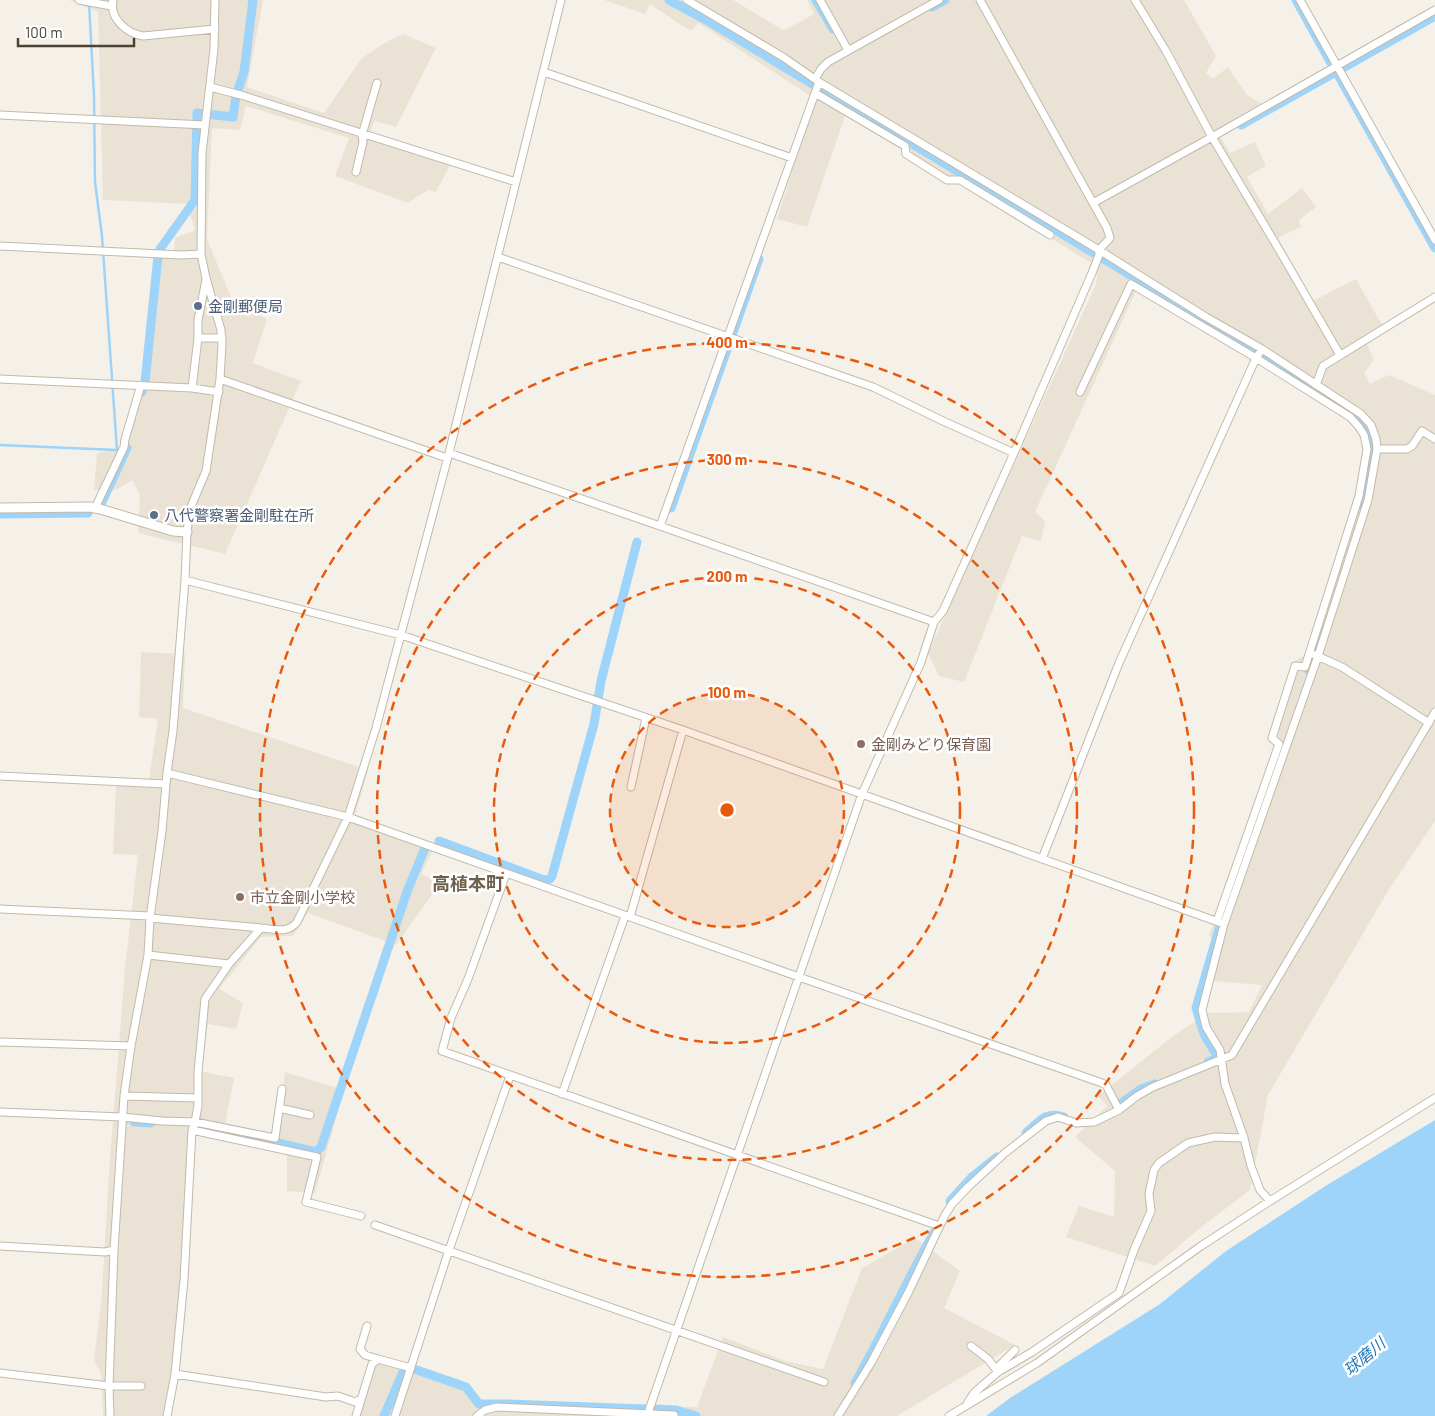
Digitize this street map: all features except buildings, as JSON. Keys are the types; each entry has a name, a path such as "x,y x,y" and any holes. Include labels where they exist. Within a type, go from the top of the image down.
{"street":[{"path":"110,1416 109,1386 114,1250 124,1096 148,955 150,917 162,831 173,731 190,509 206,471 220,379 222,338 200,254 202,153 215,29 215,0"},
{"path":"0,909 150,917 288,930 293,928 297,922 348,817 376,728 448,456 561,0"},
{"path":"687,0 739,30 817,80 1099,250 1206,317 1262,349 1361,414 1371,425 1377,449 1368,500 1224,924 1202,1010 1206,1027 1220,1050 1225,1084 1244,1138 1254,1174 1260,1190 1270,1201"},
{"path":"820,0 848,50"},
{"path":"660,526 731,337 815,92 821,68 848,50 939,0"},
{"path":"648,1413 862,794 921,662 934,622 943,611 1014,453 1092,273 1099,250 1110,238 1107,228 980,0"},
{"path":"1136,0 1212,137 1340,355"},
{"path":"1300,0 1435,240"},
{"path":"81,1 112,3 112,11 118,20 126,30 135,35 143,36 215,29"},
{"path":"1093,203 1435,10"},
{"path":"544,72 792,158"},
{"path":"356,172 363,142 362,135 377,83"},
{"path":"210,87 516,182"},
{"path":"815,92 905,146 906,154 947,180 960,180 1050,235"},
{"path":"0,115 205,123"},
{"path":"0,246 181,255 200,254"},
{"path":"498,257 873,387 1014,453"},
{"path":"192,388 198,338 198,320 206,279"},
{"path":"1080,392 1131,284 1256,358 1350,418 1367,434 1376,439"},
{"path":"1316,385 1323,366 1435,297"},
{"path":"198,338 222,338"},
{"path":"1042,859 1119,662 1256,358 1262,349"},
{"path":"0,379 112,383 192,388 218,392"},
{"path":"220,379 660,526 934,622"},
{"path":"95,508 124,447 125,439 144,385"},
{"path":"1377,449 1407,449 1412,446 1422,431 1435,439"},
{"path":"1217,921 1279,744 1272,738 1295,666 1305,667 1314,655 1359,496 1367,434"},
{"path":"0,508 95,508 173,531 187,532"},
{"path":"185,580 401,634 683,730 1224,924"},
{"path":"1314,655 1342,667 1429,723"},
{"path":"838,1416 871,1362 908,1293 939,1226 952,1204 968,1186 1005,1153 1046,1121 1058,1117 1076,1123 1094,1122 1119,1110 1153,1086 1232,1055 1435,712"},
{"path":"630,787 646,718"},
{"path":"562,1094 628,917 683,730"},
{"path":"167,773 348,817 799,978 1102,1083 1106,1085 1119,1110"},
{"path":"0,776 166,784"},
{"path":"506,874 468,979 451,1018 442,1051 939,1226"},
{"path":"167,1416 175,1374 184,1280 192,1130 198,1098 198,1072 205,999 229,964 261,928"},
{"path":"148,955 229,964"},
{"path":"0,1042 131,1046"},
{"path":"394,1416 449,1250 510,1076"},
{"path":"0,1112 195,1122 275,1138 282,1089"},
{"path":"124,1096 198,1098"},
{"path":"949,1416 1037,1363 1201,1246 1435,1098"},
{"path":"279,1108 310,1115"},
{"path":"192,1130 317,1157 306,1202 360,1216"},
{"path":"997,1370 1032,1352 1119,1293 1150,1211 1148,1194 1152,1177 1159,1163 1188,1143 1215,1137 1244,1138"},
{"path":"375,1225 824,1382"},
{"path":"0,1246 105,1252 114,1250"},
{"path":"367,1326 360,1349 365,1355 411,1368"},
{"path":"971,1346 988,1359 997,1370"},
{"path":"965,1406 974,1393 1015,1350"},
{"path":"356,1416 372,1364 378,1359"},
{"path":"0,1373 109,1386 140,1386"},
{"path":"175,1374 326,1397 338,1396 355,1402 361,1399"},
{"path":"477,1416 485,1410 497,1407 648,1413 674,1416"}],"shaded area":[{"path":"69,0 263,0 247,87 324,113 362,58 383,44 403,34 436,48 396,127 375,121 370,131 450,165 436,192 428,190 408,203 335,176 349,138 246,106 240,130 212,128 207,239 233,302 267,319 253,363 301,381 225,554 138,533 140,495 132,480 116,490 94,490 97,453 120,448 142,378 155,258 174,257 175,238 195,230 187,204 103,200 98,12"},
{"path":"604,0 733,0 783,30 814,14 807,0 1184,0 1216,56 1206,73 1213,79 1228,67 1247,95 1267,107 1219,135 1230,153 1255,142 1266,166 1247,177 1268,214 1302,188 1316,207 1299,220 1301,227 1278,238 1313,301 1356,279 1386,332 1367,344 1374,360 1364,373 1370,384 1389,375 1435,395 1435,435 1430,438 1435,441 1435,821 1388,891 1268,1095 1250,1190 1155,1266 1066,1237 1079,1206 1114,1217 1115,1171 1075,1137 1107,1106 1098,1096 1173,1036 1208,1013 1249,1012 1262,985 1212,981 1220,948 1209,935 1278,744 1271,738 1286,692 1292,663 1306,654 1337,561 1362,467 1363,442 1355,425 1204,327 1136,291 1035,512 1045,521 1041,541 1022,536 964,682 939,676 928,653 1096,284 1098,267 875,131 845,116 807,227 777,219 815,99 698,23 691,31 650,4 645,14"},
{"path":"141,652 185,654 183,708 368,770 355,816 436,845 421,874 437,882 434,892 396,945 308,913 293,936 261,937 219,989 243,1003 236,1029 208,1024 200,1071 234,1078 224,1129 278,1141 285,1072 344,1090 315,1193 287,1191 287,1153 194,1131 170,1416 103,1416 101,1374 94,1359 101,1305 125,968 138,855 113,854 116,785 145,786 149,779 158,719 139,717"},
{"path":"915,1238 960,1271 944,1308 1015,1345 897,1416 353,1416 373,1360 387,1357 467,1385 481,1403 697,1407 723,1337 785,1361 823,1369 862,1268"}],"water":[{"name":"球磨川","path":"1435,1120 1435,1416 986,1416 1010,1398 1160,1304 1226,1251 1327,1185"}],"waterway":[{"path":"142,392 145,382 158,256 160,249 195,200 197,113 233,117 236,96 244,72 253,0"},
{"path":"669,0 706,20 1097,255"},
{"path":"816,0 833,29"},
{"path":"932,7 945,0"},
{"path":"1296,0 1331,63"},
{"path":"89,2 94,96 95,182 102,236 117,450 123,458"},
{"path":"1341,69 1435,16"},
{"path":"1241,125 1334,73"},
{"path":"1337,73 1435,248"},
{"path":"671,508 759,259"},
{"path":"1104,259 1354,413 1366,428 1372,447 1363,505"},
{"path":"0,445 117,450"},
{"path":"101,504 127,448"},
{"path":"0,514 88,513"},
{"path":"439,841 544,880 550,879 552,876 594,724 601,681 637,542"},
{"path":"1309,671 1322,631"},
{"path":"248,1136 312,1151 317,1151 321,1147 408,889 425,848"},
{"path":"1221,921 1241,865"},
{"path":"1208,1062 1217,1058 1217,1056 1204,1034 1196,1008 1219,929"},
{"path":"1119,1105 1141,1089 1155,1084"},
{"path":"1026,1133 1047,1116 1057,1115 1064,1117"},
{"path":"134,1122 151,1123"},
{"path":"950,1201 972,1177 997,1157"},
{"path":"855,1383 935,1231"},
{"path":"414,1369 466,1387 479,1404 645,1409"},
{"path":"384,1416 403,1372"},
{"path":"654,1409 676,1410 696,1416"}],"place":[{"name":"金剛郵便局","path":"198,306"},
{"name":"八代警察署金剛駐在所","path":"154,515"},
{"name":"金剛みどり保育園","path":"861,744"},
{"name":"市立金剛小学校","path":"240,897"}],"district":[{"name":"高植本町","path":"468,883"}]}
